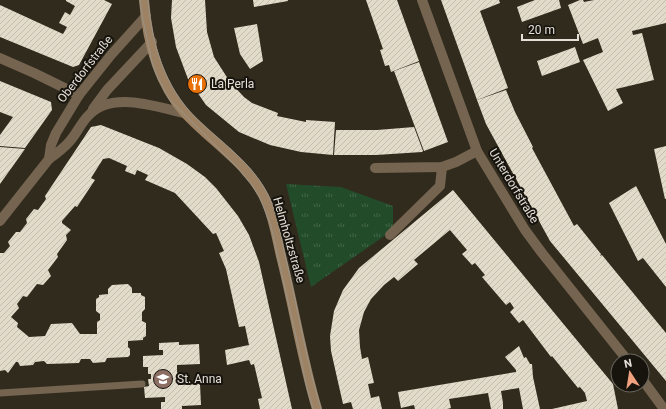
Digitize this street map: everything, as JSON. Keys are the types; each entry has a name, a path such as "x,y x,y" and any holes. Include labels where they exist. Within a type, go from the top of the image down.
{"main road":[{"path":"144,0 152,42"},
{"name":"Helmholtzstraße","path":"152,42 165,82 175,100 185,113 241,166 253,180 267,203 284,266 308,377 318,409"}],"street":[{"name":"Unterdorfstraße","path":"422,0 461,109 478,151 525,230 622,353"},
{"name":"Oberdorfstraße","path":"0,221 49,159 51,145 56,133 79,95 111,55 146,16"},
{"path":"49,159 70,141 107,90 152,42"},
{"path":"0,58 79,95"},
{"path":"88,115 102,105 126,101 185,113"},
{"path":"375,168 442,167 478,151"},
{"path":"390,235 440,186 442,167"},
{"path":"650,390 664,409"}],"lane":[{"path":"0,393 142,384"}],"green space":[{"path":"286,184 341,187 393,206 393,230 311,287"}],"building":[{"path":"66,0 104,0 112,4 79,65 73,67 0,37 0,5 63,34 67,27 59,23 65,12 70,15 75,6"},
{"path":"172,0 205,0 207,32 214,57 230,82 252,103 278,113 277,116 306,122 306,120 335,122 333,155 301,152 270,145 239,132 206,105 188,79 176,47 171,18"},
{"path":"253,0 288,0 288,1 254,7"},
{"path":"366,0 397,0 419,61 391,72 389,65 385,66 380,50 383,49"},
{"path":"441,0 499,0 500,3 480,11 508,88 477,100"},
{"path":"535,0 559,0 561,8 522,22 517,7"},
{"path":"583,0 584,2 594,0 666,0 666,23 632,31 633,35 642,33 654,80 616,89 623,103 608,111 583,60 603,52 598,38 583,44 568,5"},
{"path":"257,24 263,61 250,69 240,54 234,28"},
{"path":"575,47 580,62 542,76 537,61"},
{"path":"419,62 448,142 424,151 394,71"},
{"path":"0,81 51,102 52,110 25,148 0,146 0,135 13,117 0,112"},
{"path":"506,90 515,112 533,147 532,148 574,226 577,224 601,254 600,256 602,255 666,333 666,381 650,362 650,353 643,353 550,241 486,124 477,100"},
{"path":"101,125 159,148 187,164 205,177 216,188 238,216 249,235 259,262 292,409 260,409 258,399 262,398 254,364 251,365 249,360 227,365 225,350 249,345 245,326 239,327 226,269 219,253 224,251 216,233 213,234 175,193 145,180 148,175 137,170 135,175 125,171 127,166 109,158 103,159 91,178 95,180 77,207 75,206 62,221 62,223 71,230 66,235 67,240 57,254 58,257 48,270 51,276 43,285 37,284 27,297 23,296 17,304 19,308 11,317 18,323 17,327 29,337 45,336 51,324 72,323 80,334 97,334 97,322 100,320 100,314 96,311 96,299 99,295 108,294 108,289 112,285 128,284 132,288 132,293 141,293 141,295 145,297 145,309 142,312 142,321 146,323 146,336 143,340 128,341 130,355 128,357 107,358 105,362 93,363 90,359 81,359 79,363 47,364 44,361 35,362 33,365 20,366 18,362 16,362 8,373 5,370 0,371 0,253 4,253 10,246 8,242 16,232 20,232 27,223 26,219 34,209 38,210 46,199 45,196 91,127"},
{"path":"414,127 423,151 422,152 376,155 334,155 336,130 377,130"},
{"path":"666,146 666,199 665,199 654,149"},
{"path":"0,147 25,149 0,184"},
{"path":"636,186 666,244 666,287 643,258 638,261 609,203"},
{"path":"453,190 610,380 610,393 615,393 618,409 552,409 587,401 585,393 580,387 578,388 552,356 551,357 523,320 519,323 510,312 514,308 510,302 506,305 482,277 485,275 475,263 472,265 462,254 467,250 450,230 414,260 418,264 398,281 394,277 384,285 371,299 364,312 359,330 362,359 368,357 374,383 368,384 371,398 379,396 382,409 353,409 351,402 343,404 331,351 330,336 334,311 343,290 359,268"},
{"path":"179,342 179,345 199,344 200,364 177,365 177,372 179,375 177,379 178,385 200,384 201,405 182,406 182,409 161,409 161,402 165,402 165,397 145,398 144,387 149,386 148,379 151,379 151,374 148,374 148,367 143,367 143,356 163,355 163,350 159,350 159,343"},
{"path":"519,346 524,358 526,357 530,364 532,364 533,377 540,409 523,409 519,388 501,391 503,409 491,409 488,393 449,399 451,408 447,409 415,409 414,405 401,408 398,392 516,372 505,357"}],"tram line":[{"path":"140,0 152,62 156,74 169,99 236,166 252,185 260,198 271,226 306,384 313,409"},
{"path":"148,0 157,48 168,78 176,92 185,106 196,118 254,173 271,202 279,226 306,353 321,409"}],"place":[{"name":"La Perla","path":"197,84"},
{"name":"St. Anna","path":"163,379"}]}
